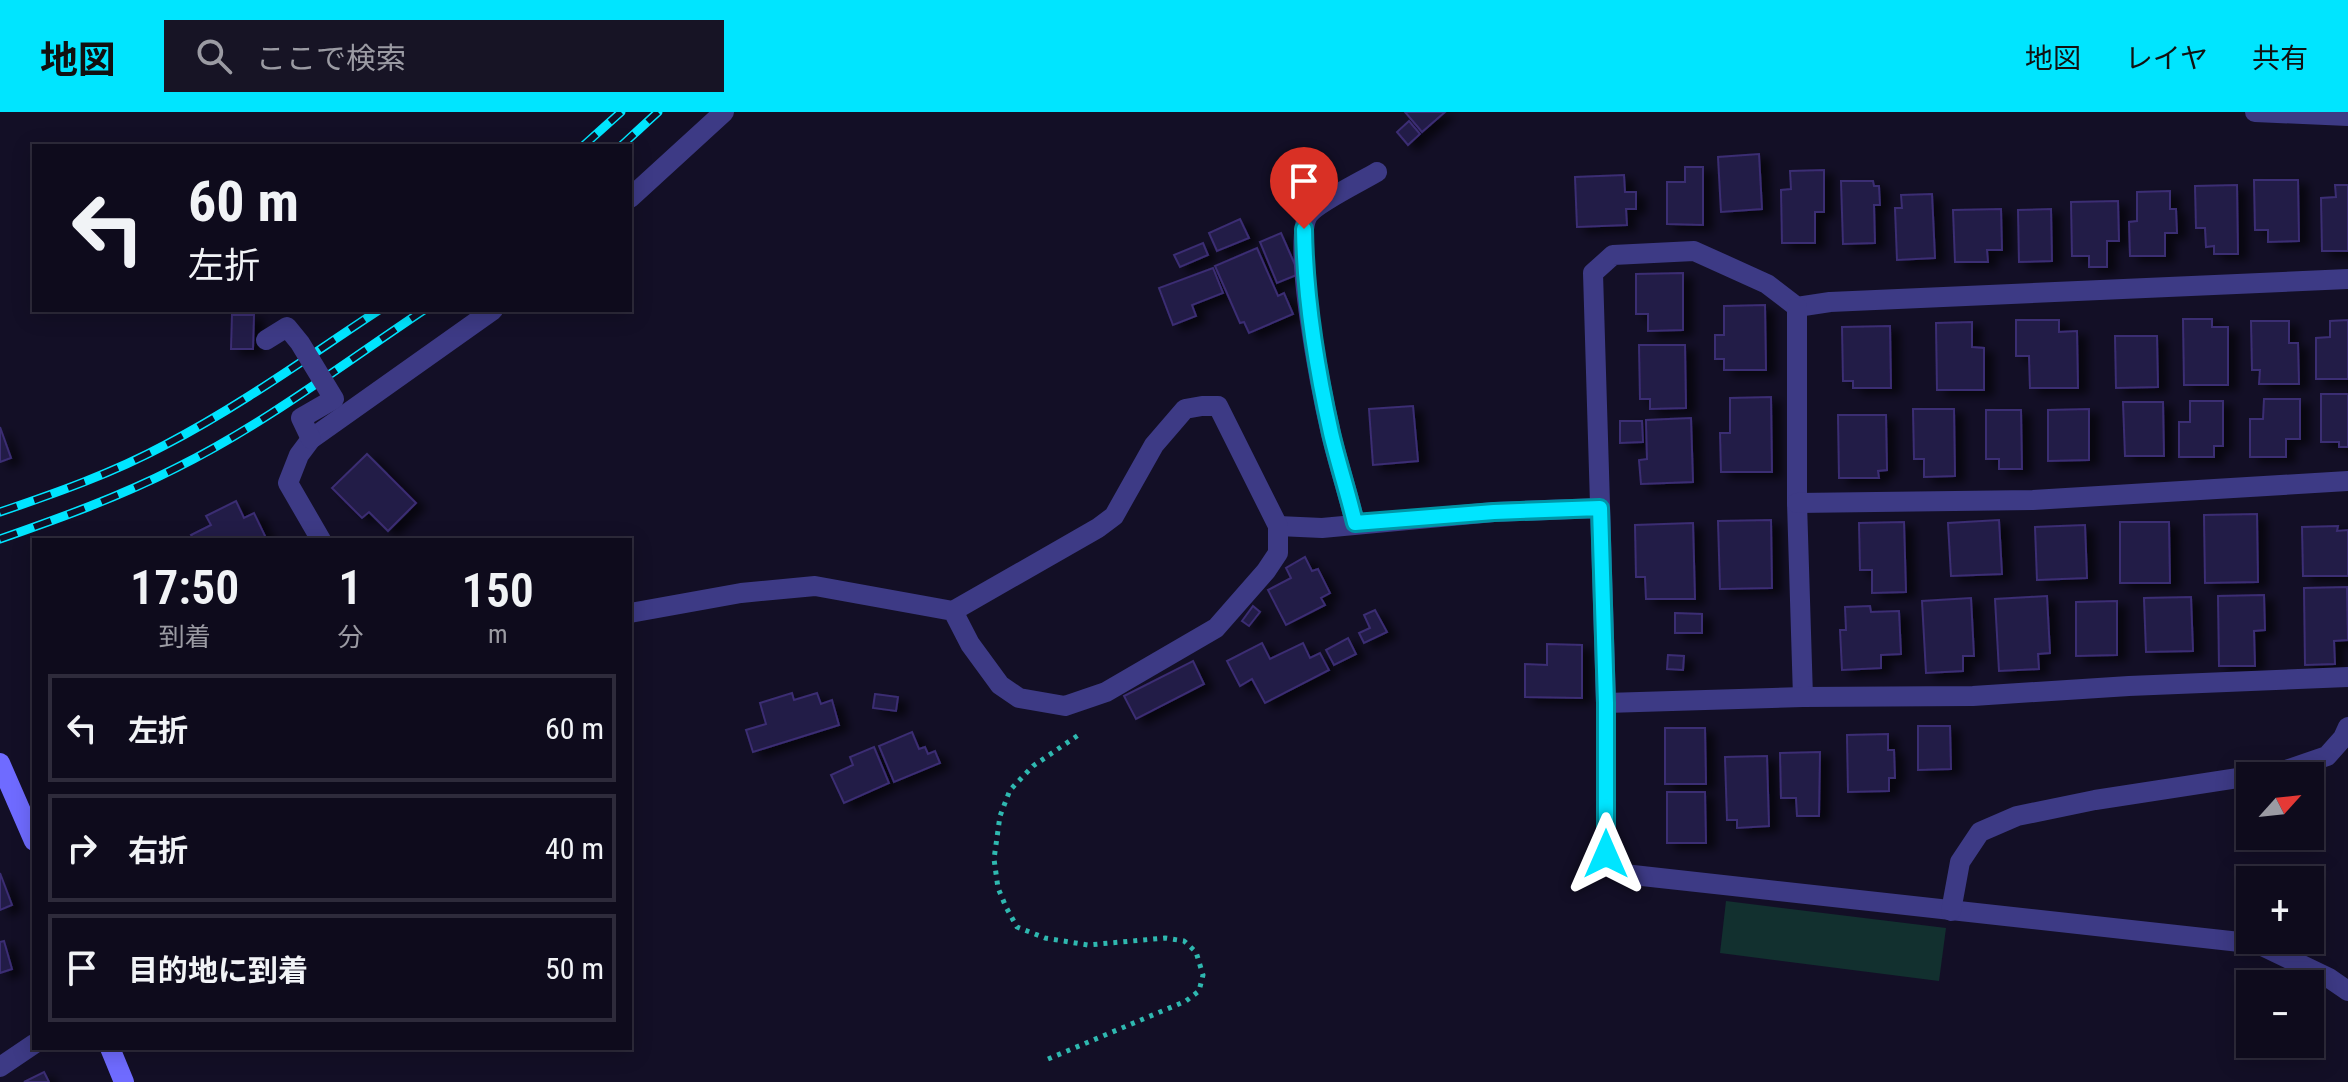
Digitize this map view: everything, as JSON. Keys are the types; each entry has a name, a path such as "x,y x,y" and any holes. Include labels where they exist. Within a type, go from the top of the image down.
{"main road":[{"path":"0,763 32,836"},
{"path":"111,1050 124,1082"}],"street":[{"path":"632,196 724,112"},
{"path":"2255,112 2348,116"},
{"path":"1355,523 1331,434 1318,368 1305,272 1304,229 1310,212 1377,172"},
{"path":"2348,279 1830,302 1797,307 1767,284 1694,251 1613,255 1593,273 1606,703 1606,854 1624,874 2258,944 2329,978 2348,991"},
{"path":"1797,307 1797,503 1803,697"},
{"path":"320,538 288,483 299,455 311,439 490,312"},
{"path":"266,340 287,327 334,399 301,418 311,439"},
{"path":"632,613 741,593 815,586 953,611 1114,516 1154,445 1185,409 1218,406 1278,526 1278,553 1216,628 1106,692 1065,706 1019,698 1000,685 970,644 953,611"},
{"path":"1797,503 2033,500 2348,481"},
{"path":"1278,526 1322,528 1494,512 1600,508"},
{"path":"1606,703 1973,696 2348,677"},
{"path":"1951,911 1960,862 1980,832 2017,816 2095,800 2283,771 2327,756 2343,738 2348,727"},
{"path":"0,1067 32,1045"}],"path":[{"path":"1048,1059 1186,1001 1199,991 1203,975 1196,952 1184,941 1165,938 1088,945 1045,938 1017,927 1006,907 998,888 994,859 1000,816 1010,790 1033,766 1081,733"}],"green space":[{"path":"1726,901 1946,928 1939,981 1720,953"}],"building":[{"path":"1405,112 1445,112 1422,132"},
{"path":"1409,121 1420,134 1408,145 1397,132"},
{"path":"1759,154 1762,209 1721,212 1718,157"},
{"path":"1685,167 1703,167 1703,225 1667,224 1667,182 1685,182"},
{"path":"1824,170 1824,212 1815,212 1815,243 1782,243 1781,190 1791,189 1790,171"},
{"path":"1624,175 1625,192 1636,192 1636,209 1626,209 1627,225 1577,227 1575,177"},
{"path":"2254,180 2298,180 2299,241 2268,242 2268,230 2255,230"},
{"path":"1841,181 1873,181 1874,186 1879,186 1880,205 1874,205 1875,243 1843,244"},
{"path":"2237,185 2238,254 2214,254 2214,246 2206,247 2205,228 2196,228 2195,186"},
{"path":"2335,185 2348,185 2348,251 2322,251 2321,198 2336,197"},
{"path":"2170,191 2170,209 2176,209 2177,233 2165,233 2165,256 2130,256 2129,222 2137,221 2137,192"},
{"path":"1932,194 1935,258 1897,260 1895,208 1902,208 1901,195"},
{"path":"2118,201 2119,241 2107,241 2107,267 2089,267 2089,256 2072,256 2071,202"},
{"path":"2001,209 2002,250 1987,250 1988,262 1955,262 1953,210"},
{"path":"2051,209 2052,261 2019,262 2018,210"},
{"path":"1240,219 1249,238 1217,251 1209,233"},
{"path":"1281,233 1299,274 1277,283 1260,242"},
{"path":"1203,243 1208,255 1180,267 1174,255"},
{"path":"1257,248 1278,296 1284,293 1293,314 1249,333 1244,322 1240,323 1215,266"},
{"path":"1213,268 1223,293 1192,305 1196,316 1173,325 1159,288"},
{"path":"1683,273 1683,330 1648,331 1648,314 1636,314 1636,274"},
{"path":"1765,305 1766,370 1724,370 1724,359 1715,359 1715,335 1724,335 1724,306"},
{"path":"232,315 254,315 253,349 231,349"},
{"path":"2183,319 2212,319 2212,327 2228,327 2228,385 2184,385"},
{"path":"2016,320 2059,320 2059,332 2077,331 2078,388 2030,388 2029,356 2016,356"},
{"path":"2348,320 2348,379 2316,379 2316,338 2330,337 2330,321"},
{"path":"2251,321 2289,321 2289,343 2298,343 2299,384 2259,384 2260,370 2252,370"},
{"path":"1972,322 1972,347 1984,348 1984,390 1937,390 1936,323"},
{"path":"1890,326 1891,388 1853,388 1853,381 1843,381 1842,327"},
{"path":"2115,336 2157,336 2158,387 2116,388"},
{"path":"1639,345 1685,345 1686,408 1650,409 1650,399 1640,399"},
{"path":"2321,394 2348,394 2348,447 2339,447 2339,442 2321,442"},
{"path":"1771,397 1772,472 1721,472 1720,433 1730,433 1730,398"},
{"path":"2264,399 2300,399 2300,439 2286,439 2286,457 2250,457 2250,419 2263,419"},
{"path":"2190,401 2223,401 2223,446 2214,446 2214,457 2179,457 2179,422 2190,422"},
{"path":"2123,402 2163,402 2164,456 2125,456"},
{"path":"1413,406 1418,461 1373,465 1369,409"},
{"path":"1913,409 1954,409 1955,476 1924,477 1924,459 1914,459"},
{"path":"2089,409 2089,460 2048,461 2048,410"},
{"path":"1986,410 2021,410 2022,469 1999,469 1999,459 1986,459"},
{"path":"1838,415 1886,415 1887,470 1878,471 1879,478 1839,478"},
{"path":"1691,418 1693,482 1641,484 1639,460 1647,459 1646,420"},
{"path":"1620,421 1642,421 1643,442 1620,443"},
{"path":"0,427 11,458 0,462"},
{"path":"367,454 416,503 388,531 369,512 362,518 332,488"},
{"path":"236,501 244,518 254,513 266,538 193,538 191,535 211,525 206,516"},
{"path":"2257,514 2258,582 2205,583 2204,515"},
{"path":"1771,520 1772,588 1720,589 1718,521"},
{"path":"1999,520 2002,574 1951,576 1948,523"},
{"path":"1904,522 1906,592 1872,593 1872,570 1860,570 1859,523"},
{"path":"2120,522 2169,522 2170,583 2120,583"},
{"path":"1693,523 1695,599 1646,599 1645,577 1636,577 1635,525"},
{"path":"2085,525 2087,578 2037,580 2035,527"},
{"path":"2338,526 2337,531 2348,530 2348,576 2303,576 2302,527"},
{"path":"1305,557 1312,571 1318,569 1330,593 1321,598 1325,605 1286,625 1268,590 1291,578 1286,568"},
{"path":"2347,587 2348,640 2334,641 2335,664 2305,665 2304,588"},
{"path":"2264,595 2265,630 2254,631 2255,666 2219,666 2218,596"},
{"path":"2047,596 2050,653 2038,654 2039,669 1999,671 1995,599"},
{"path":"2191,597 2193,651 2146,652 2144,598"},
{"path":"1971,598 1974,656 1963,656 1963,671 1926,673 1922,601"},
{"path":"2117,601 2117,655 2076,656 2076,602"},
{"path":"1253,606 1260,612 1249,626 1242,621"},
{"path":"1870,606 1871,612 1899,611 1901,654 1881,655 1881,668 1842,670 1840,630 1846,630 1845,607"},
{"path":"1375,610 1387,632 1364,643 1359,633 1370,628 1364,615"},
{"path":"1675,613 1702,614 1702,633 1675,633"},
{"path":"1348,638 1356,654 1334,665 1326,650"},
{"path":"1262,643 1270,659 1303,643 1310,658 1320,653 1329,670 1265,703 1252,679 1240,686 1227,661"},
{"path":"1547,644 1582,645 1582,698 1525,697 1525,664 1547,665"},
{"path":"1668,655 1684,656 1683,670 1667,669"},
{"path":"1193,661 1204,684 1136,719 1124,696"},
{"path":"792,693 794,700 817,693 821,704 832,700 839,725 753,752 746,730 766,724 760,703"},
{"path":"875,694 898,697 896,711 873,708"},
{"path":"1918,726 1950,726 1951,769 1918,770"},
{"path":"1665,728 1705,728 1706,784 1665,784"},
{"path":"912,732 919,749 925,747 928,754 935,751 940,763 894,782 879,746"},
{"path":"1888,734 1888,750 1894,750 1895,778 1889,778 1889,791 1848,792 1847,735"},
{"path":"874,747 889,783 844,803 831,775 853,765 850,757"},
{"path":"1820,752 1819,816 1797,816 1796,798 1781,798 1780,753"},
{"path":"1767,756 1769,826 1737,828 1737,820 1727,820 1725,757"},
{"path":"1667,792 1705,792 1706,843 1667,843"},
{"path":"0,873 12,905 0,910"},
{"path":"4,941 12,969 0,973 0,942"},
{"path":"44,1072 49,1082 24,1082"}],"railway":[{"path":"585,144 621,112"},
{"path":"623,144 658,112"},
{"path":"0,512 105,473 165,445 247,397 376,312"},
{"path":"0,539 111,498 208,451 271,413 421,312"}],"route":[{"path":"1304,229 1305,272 1318,368 1331,434 1355,523 1494,512 1600,508 1606,703 1606,854"}]}
